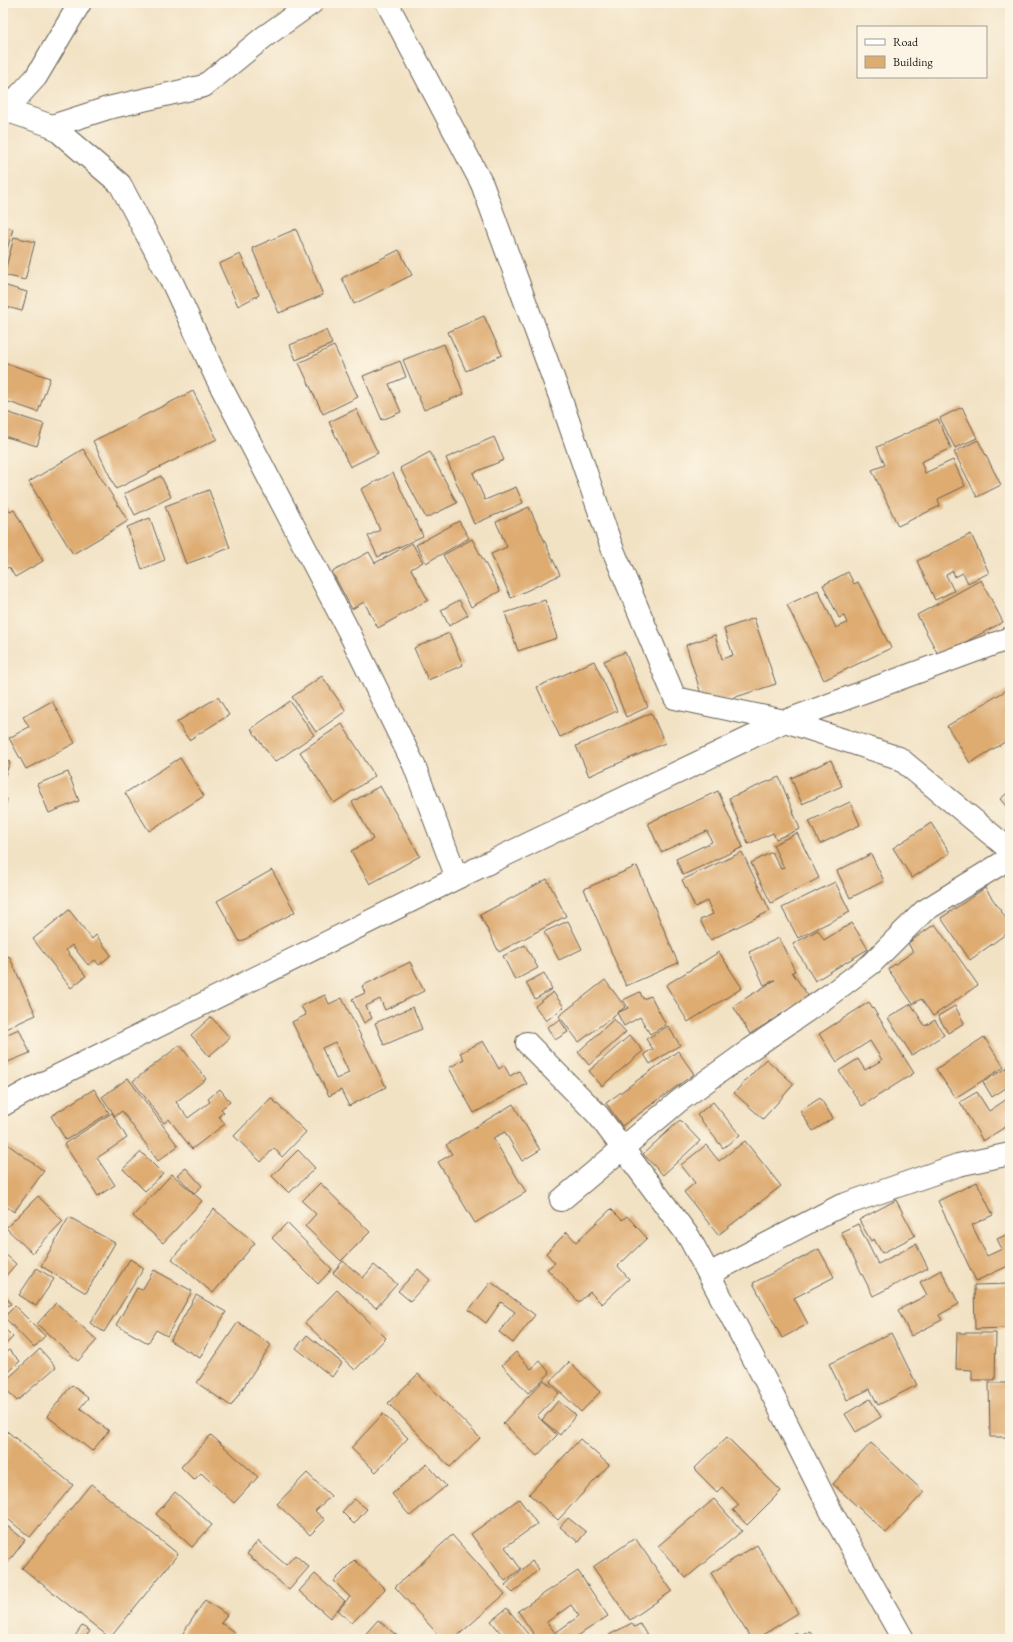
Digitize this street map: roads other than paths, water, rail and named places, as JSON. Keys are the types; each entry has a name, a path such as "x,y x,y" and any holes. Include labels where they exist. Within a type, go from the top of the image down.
{"street":[{"path":"80,3 36,77 4,112 52,126 120,184 173,284 216,377 348,630 414,765 456,878"},
{"path":"52,126 108,108 204,86 264,37 312,3"},
{"path":"387,3 482,184 559,394 611,545 675,698 785,721 899,758 1010,850"},
{"path":"3,1105 40,1085 456,878 785,721 1010,638"},
{"path":"561,1200 679,1101 871,964 924,911 1010,858"},
{"path":"527,1042 598,1115 689,1237 768,1387 832,1514 903,1639"},
{"path":"709,1274 840,1206 958,1164 1010,1154"}]}
